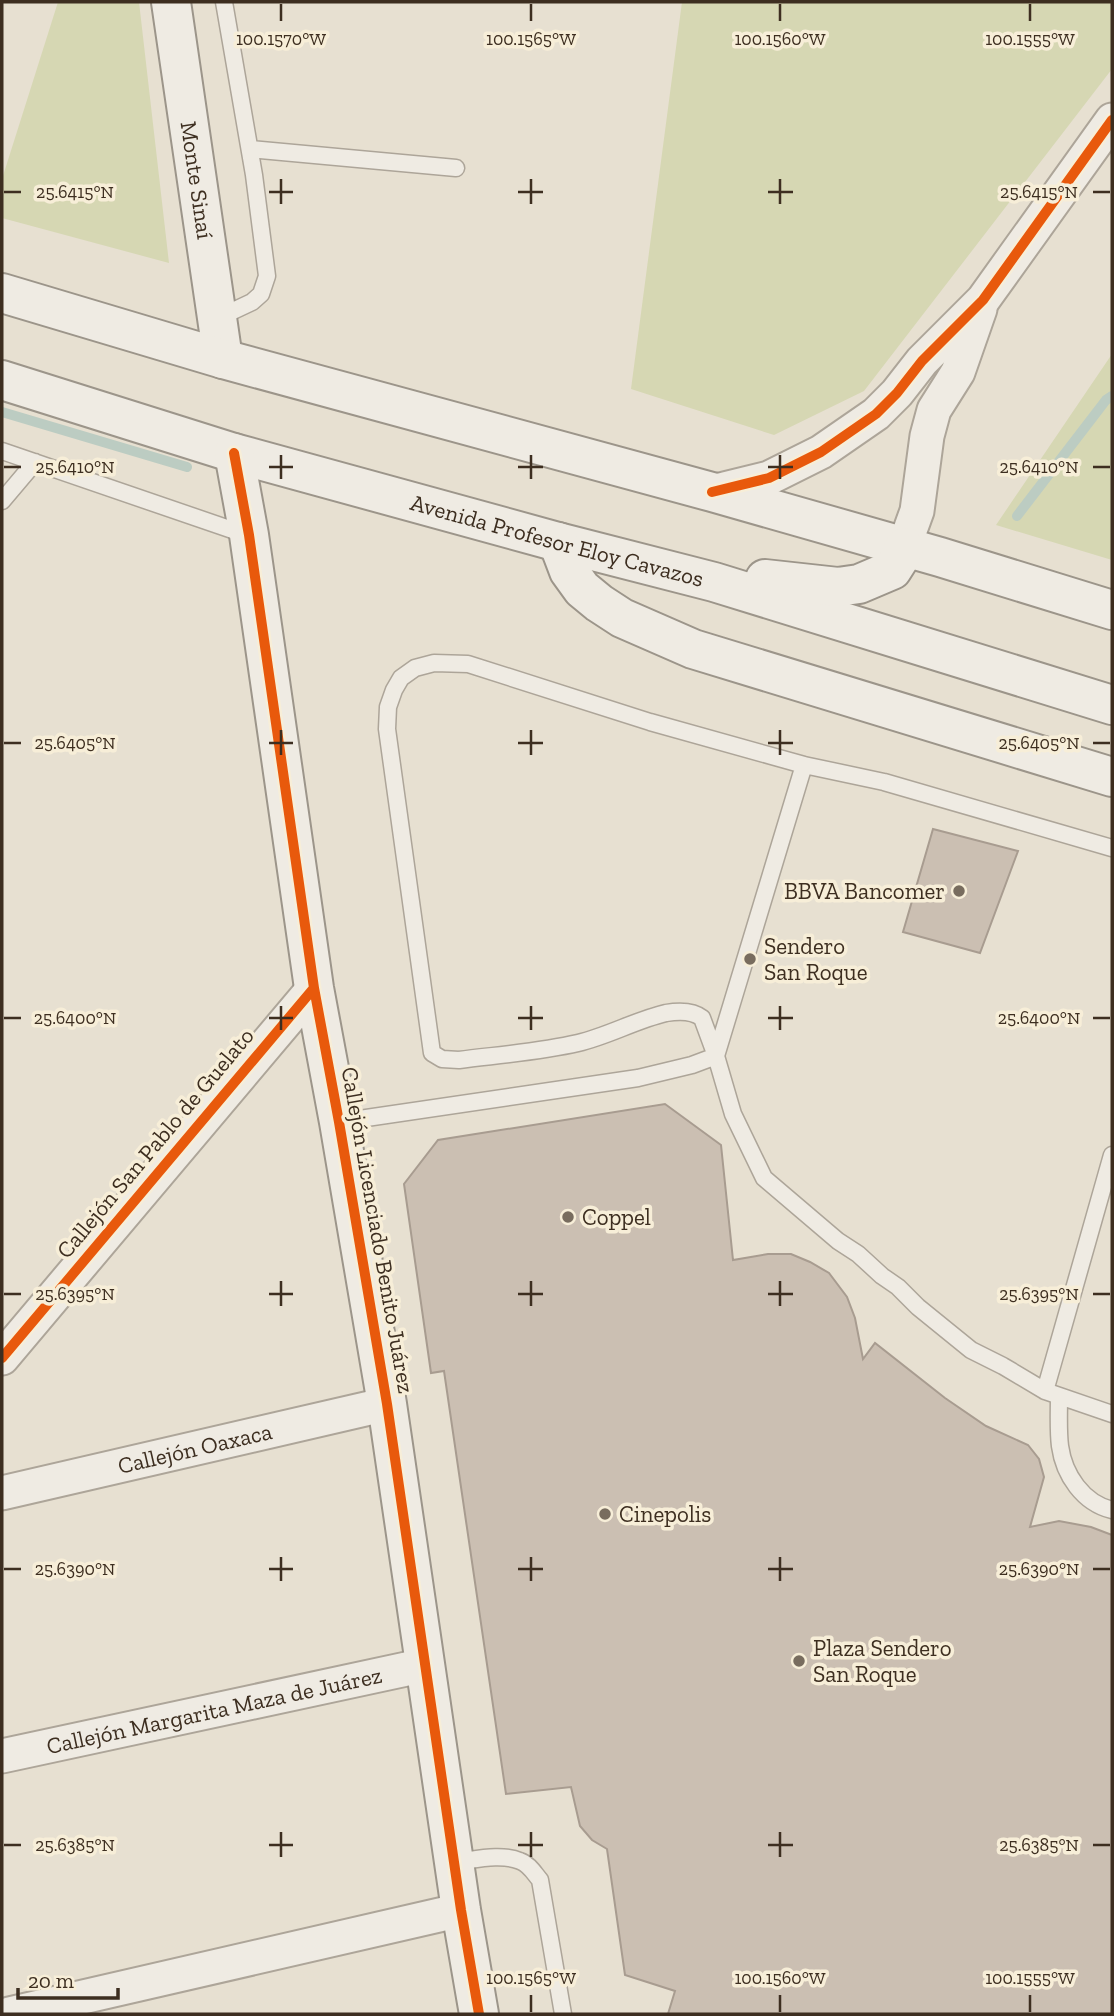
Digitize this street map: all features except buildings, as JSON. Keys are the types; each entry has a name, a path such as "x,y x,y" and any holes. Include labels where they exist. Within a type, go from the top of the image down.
{"main road":[{"name":"Monte Sinaí","path":"171,2 223,359"},
{"path":"2,293 223,359 712,492 1112,610"},
{"name":"Avenida Profesor Eloy Cavazos","path":"2,380 233,453 715,582 1112,705"},
{"name":"Callejón Licenciado Benito Juárez","path":"233,453 249,535 314,988 387,1404 461,1910 479,2014"},
{"path":"558,542 569,571 582,589 599,603 622,618 692,649 1112,777"},
{"path":"715,582 754,577 838,587 859,584 892,570 904,547"}],"street":[{"path":"712,492 769,478 821,452 876,414 922,361 983,300 1112,120"},
{"path":"904,547 917,511 927,436 934,410 958,372 983,300"},
{"name":"Callejón San Pablo de Guelato","path":"2,1358 314,988"},
{"name":"Callejón Oaxaca","path":"2,1493 387,1404"},
{"name":"Callejón Margarita Maza de Juárez","path":"2,1756 425,1665"},
{"path":"9,2014 461,1910"}],"lane":[{"path":"218,318 253,302 261,293 267,276 250,149 224,2"},
{"path":"250,149 456,168"},
{"path":"2,451 249,535"},
{"path":"2,501 35,462"},
{"path":"1111,1409 1052,1394 971,1350 764,1178 733,1115 702,1017 691,1012 667,1013 579,1043 459,1060 442,1059 432,1053 387,729 388,707 401,678 415,668 434,663 468,664 650,722 804,765 884,782 1112,848"},
{"path":"716,1056 804,765"},
{"path":"339,1122 638,1078 716,1056"},
{"path":"1112,1155 1052,1394 1060,1447 1069,1474 1083,1495 1112,1510"},
{"path":"454,1862 506,1857 522,1861 540,1880 563,2014"}],"green space":[{"path":"58,2 139,2 169,263 2,218 2,179"},
{"path":"682,2 1112,2 1112,69 864,391 774,435 631,389"},
{"path":"1112,354 1112,560 996,525"}],"waterway":[{"path":"1017,516 1106,400 1112,396"},
{"path":"2,412 187,467"}],"cycle path":[{"path":"712,492 769,478 821,452 876,414 922,361 983,300 1112,120"},
{"path":"234,453 249,535 314,988 387,1404 461,1910 479,2014"},
{"path":"2,1358 314,988"}],"place":[{"name":"BBVA Bancomer","path":"959,891"},
{"name":"Sendero San Roque","path":"750,959"},
{"name":"Coppel","path":"568,1217"},
{"name":"Cinepolis","path":"605,1514"},
{"name":"Plaza Sendero San Roque","path":"799,1661"}]}
